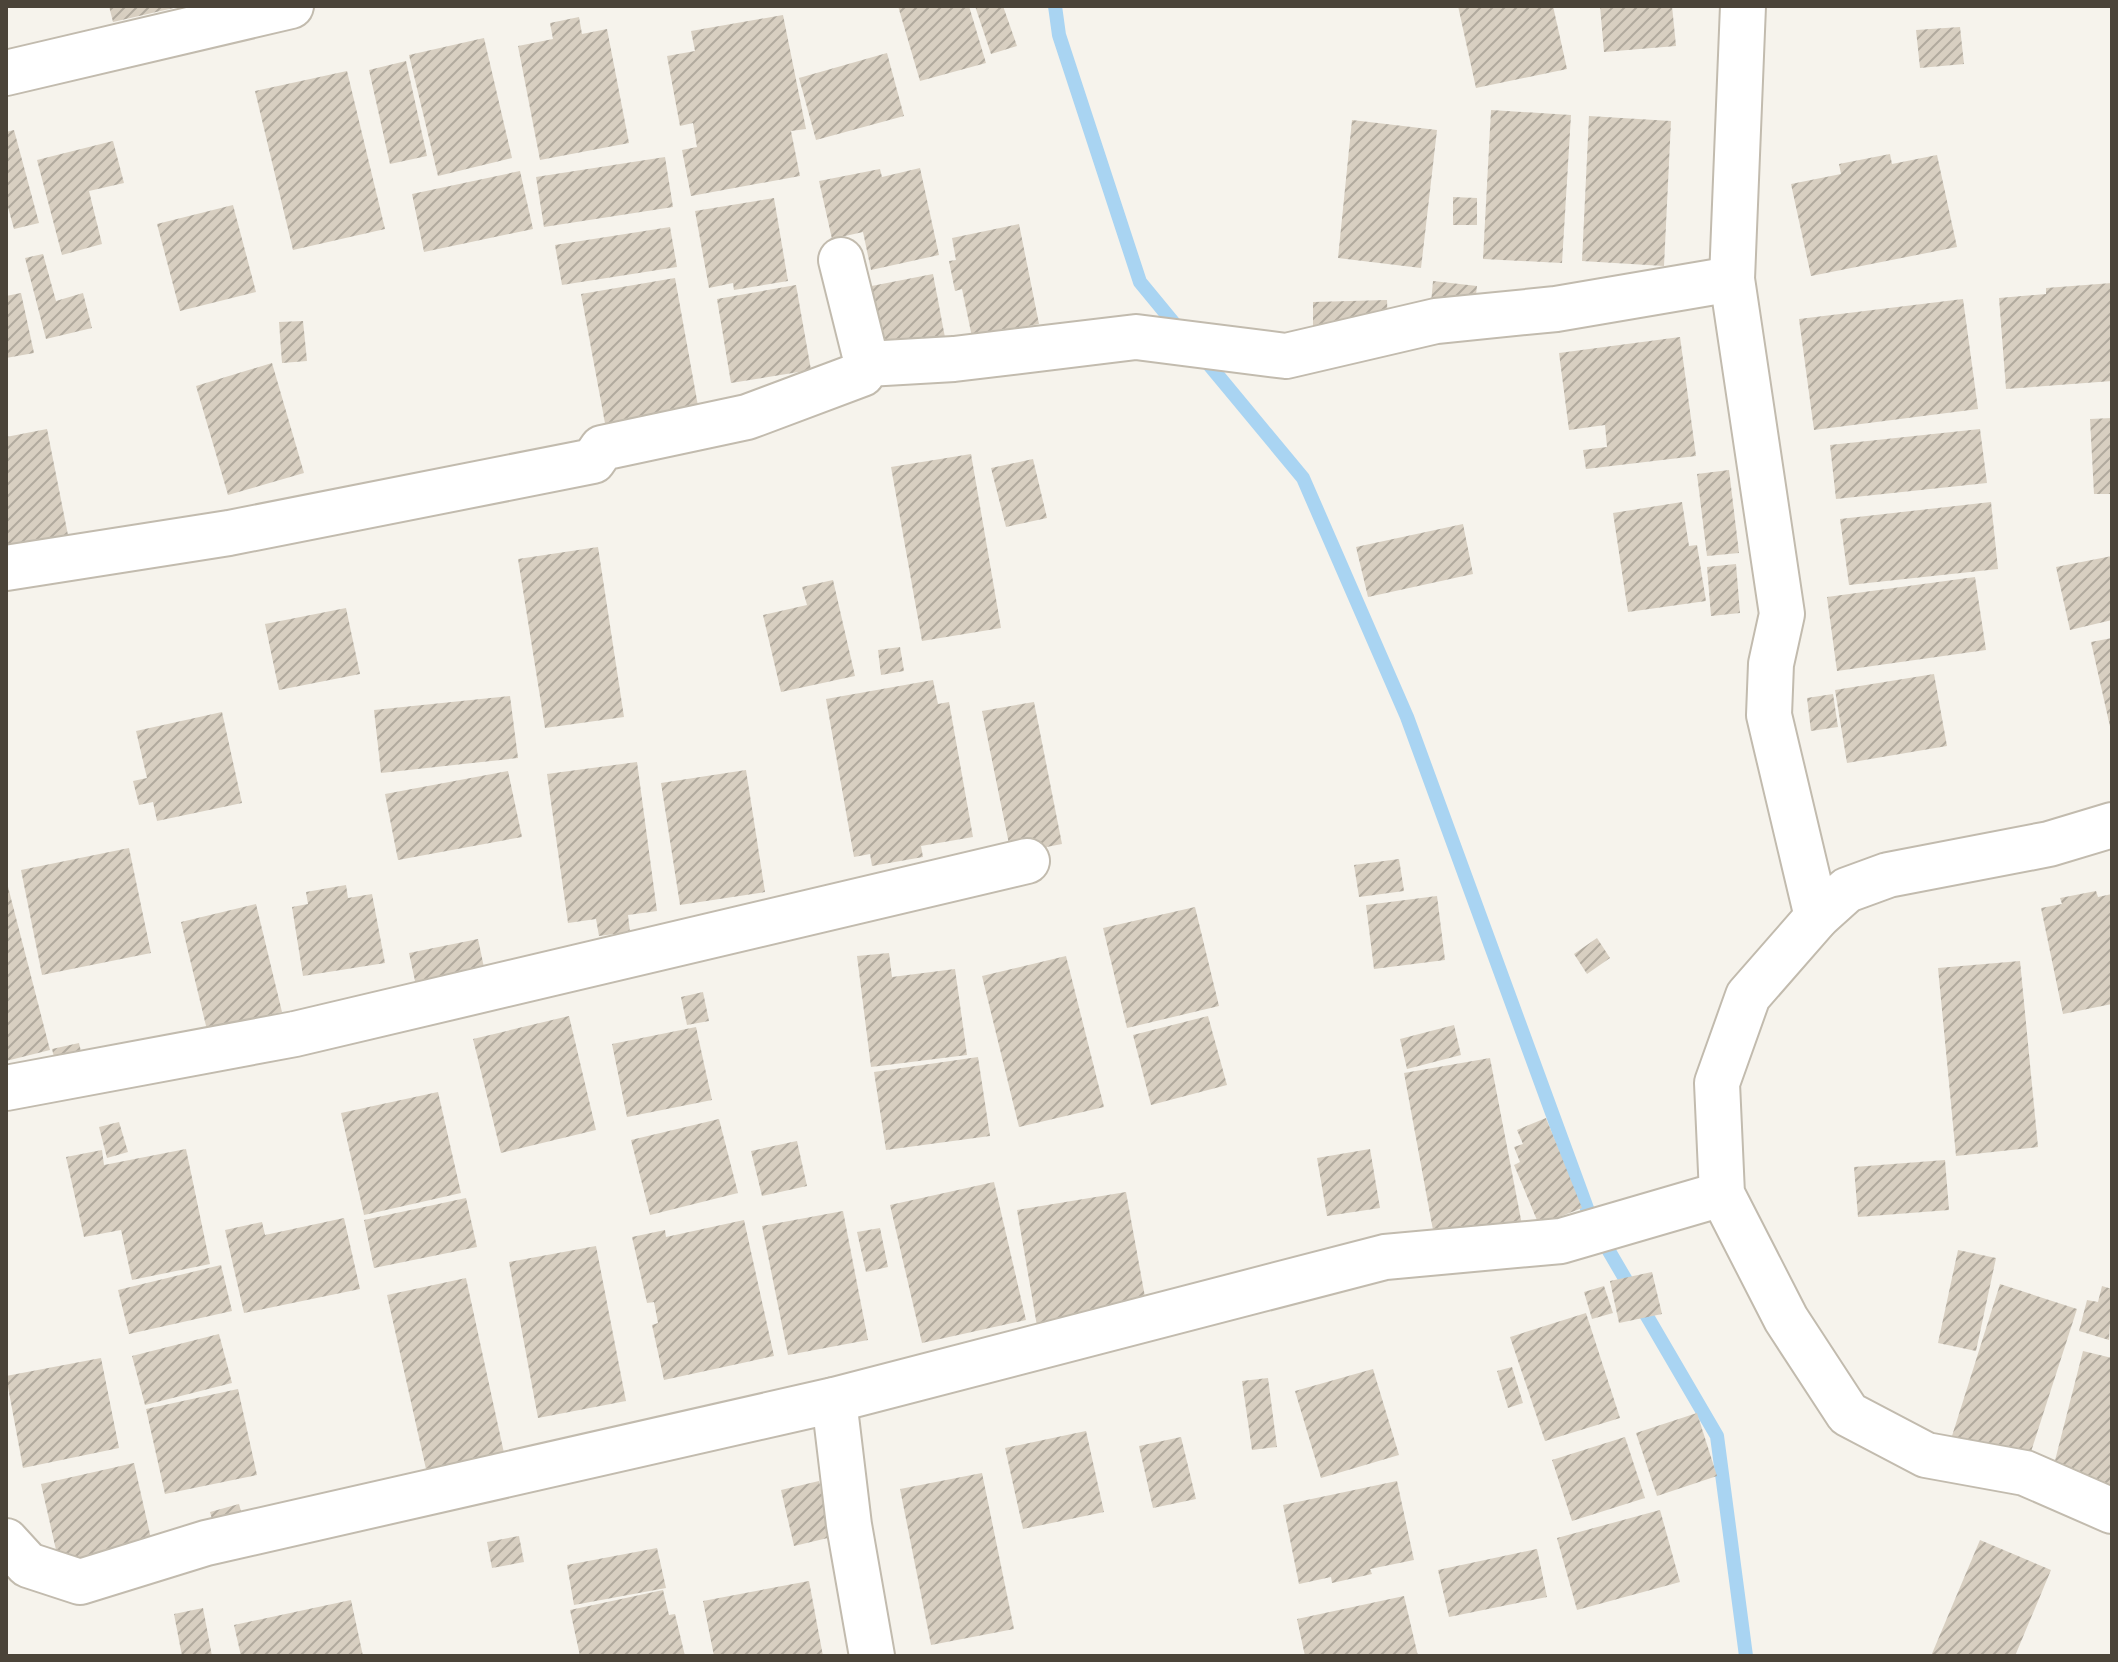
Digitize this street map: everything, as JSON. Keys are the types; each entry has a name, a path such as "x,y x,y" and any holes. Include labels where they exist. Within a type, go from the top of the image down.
{"street":[{"path":"6,73 291,6"},
{"path":"1743,6 1732,279 1782,614 1771,664 1769,715 1817,917"},
{"path":"6,568 229,533 593,461 602,448 747,417 862,374 867,364 841,260"},
{"path":"867,364 954,359 1136,337 1286,356 1436,321 1556,309 1732,279"},
{"path":"2112,825 2049,844 1888,875 1847,890 1817,917 1748,996 1717,1083 1722,1194 1786,1319 1848,1414 1926,1455 2025,1473 2112,1511"},
{"path":"6,1088 295,1034 1027,861"},
{"path":"6,1541 28,1565 80,1582 206,1543 834,1400 1385,1257 1561,1241 1722,1194"},
{"path":"834,1400 849,1525 872,1656"}],"building":[{"path":"109,6 178,6 178,7 113,22"},
{"path":"898,6 969,6 986,63 920,81"},
{"path":"975,6 1003,6 1017,46 991,54"},
{"path":"1458,6 1553,6 1567,69 1476,88"},
{"path":"1600,6 1672,6 1676,46 1604,52"},
{"path":"783,15 806,129 791,131 800,176 691,196 682,150 697,147 693,123 680,126 667,56 695,51 691,31"},
{"path":"579,17 582,34 607,29 629,143 540,160 518,46 553,39 550,23"},
{"path":"1960,27 1964,64 1920,68 1916,30"},
{"path":"484,38 512,158 438,176 409,55"},
{"path":"887,53 904,116 816,140 799,78"},
{"path":"406,61 427,156 390,164 369,70"},
{"path":"347,71 385,229 293,250 255,91"},
{"path":"1491,110 1571,115 1562,263 1483,259"},
{"path":"1589,116 1671,121 1664,266 1582,261"},
{"path":"1352,120 1437,130 1421,268 1338,258"},
{"path":"14,130 39,223 14,229 6,200 6,132"},
{"path":"113,141 124,183 89,191 102,244 62,255 37,160"},
{"path":"1890,154 1892,164 1937,155 1957,247 1811,276 1791,184 1841,174 1839,164"},
{"path":"665,157 673,207 544,227 536,177"},
{"path":"920,168 939,255 871,270 863,232 832,239 819,181 880,169 882,177"},
{"path":"520,171 533,229 424,252 412,194"},
{"path":"1453,197 1477,198 1477,225 1453,225"},
{"path":"774,198 788,281 734,290 733,283 709,288 695,211"},
{"path":"233,205 256,292 180,311 157,224"},
{"path":"1019,224 1039,324 972,337 962,289 955,291 949,261 956,260 952,238"},
{"path":"670,227 677,267 562,285 555,245"},
{"path":"43,254 56,301 83,293 92,328 46,339 25,258"},
{"path":"933,274 947,348 860,365 846,291"},
{"path":"675,278 700,417 607,434 581,294"},
{"path":"1433,281 1477,286 1473,320 1430,315"},
{"path":"2112,283 2112,381 2006,389 1999,298 2046,294 2046,288"},
{"path":"796,285 811,370 731,383 717,299"},
{"path":"21,293 34,353 6,358 6,296"},
{"path":"1963,299 1978,409 1814,430 1799,319"},
{"path":"1387,300 1388,329 1313,330 1313,302"},
{"path":"303,321 307,361 282,363 279,322"},
{"path":"1680,337 1696,456 1586,469 1583,450 1607,447 1605,425 1569,430 1559,353"},
{"path":"272,363 304,473 228,495 196,386"},
{"path":"2112,418 2112,494 2094,494 2090,419"},
{"path":"47,429 68,535 6,548 6,437"},
{"path":"1980,429 1987,483 1836,499 1830,445"},
{"path":"971,454 1001,628 922,641 891,467"},
{"path":"1033,459 1047,518 1006,527 991,468"},
{"path":"1729,470 1739,553 1707,556 1697,474"},
{"path":"1682,502 1689,546 1697,545 1706,601 1628,612 1613,513"},
{"path":"1991,502 1998,569 1849,585 1840,519"},
{"path":"1463,524 1473,574 1368,597 1356,547"},
{"path":"598,547 624,717 545,728 518,559"},
{"path":"2112,556 2112,620 2070,630 2056,567"},
{"path":"1736,564 1740,613 1711,616 1707,567"},
{"path":"1975,577 1986,650 1837,671 1827,597"},
{"path":"833,580 855,676 781,692 763,615 807,605 802,587"},
{"path":"346,608 360,674 279,690 265,624"},
{"path":"2112,638 2112,731 2111,731 2091,642"},
{"path":"900,647 904,671 881,675 878,650"},
{"path":"1934,674 1947,746 1847,763 1835,690"},
{"path":"933,680 938,704 949,702 973,837 921,846 923,857 872,866 870,854 854,857 826,699"},
{"path":"1833,694 1838,727 1811,731 1807,698"},
{"path":"510,696 518,758 381,773 374,710"},
{"path":"1034,702 1062,844 1011,854 982,711"},
{"path":"222,712 242,803 157,821 153,802 139,805 133,781 147,778 136,731"},
{"path":"637,762 657,911 628,915 630,932 599,936 596,919 568,923 547,774"},
{"path":"746,770 765,892 680,905 661,783"},
{"path":"508,771 522,837 398,860 385,794"},
{"path":"129,848 151,953 42,975 21,870"},
{"path":"1399,859 1404,891 1359,897 1354,865"},
{"path":"6,879 50,1050 6,1061"},
{"path":"346,885 348,898 372,894 385,963 303,976 292,907 308,904 306,892"},
{"path":"2096,891 2098,897 2112,894 2112,1004 2063,1014 2041,908 2062,904 2060,898"},
{"path":"1437,896 1445,960 1374,969 1366,905"},
{"path":"256,904 282,1012 207,1030 181,922"},
{"path":"1195,907 1219,1006 1127,1028 1103,928"},
{"path":"1597,938 1610,958 1587,974 1574,954"},
{"path":"478,939 486,977 417,990 409,953"},
{"path":"889,953 892,977 955,969 967,1055 871,1067 857,956"},
{"path":"1066,956 1104,1107 1019,1127 982,976"},
{"path":"2020,961 2038,1147 1956,1156 1938,968"},
{"path":"703,992 709,1021 687,1025 681,997"},
{"path":"569,1016 596,1130 501,1153 473,1039"},
{"path":"1208,1016 1227,1085 1151,1105 1133,1035"},
{"path":"1454,1025 1461,1055 1407,1069 1400,1039"},
{"path":"696,1027 712,1100 627,1117 612,1044"},
{"path":"79,1043 86,1073 60,1080 52,1049"},
{"path":"978,1057 990,1136 886,1150 874,1072"},
{"path":"1490,1058 1522,1225 1435,1241 1404,1073"},
{"path":"438,1092 461,1193 364,1215 341,1113"},
{"path":"1546,1118 1582,1208 1539,1225 1514,1165 1520,1162 1514,1147 1523,1144 1517,1130"},
{"path":"719,1119 738,1193 650,1215 631,1140"},
{"path":"119,1122 128,1152 107,1158 99,1127"},
{"path":"797,1141 807,1186 762,1196 751,1151"},
{"path":"186,1149 210,1264 132,1280 121,1230 84,1237 66,1157 102,1150 104,1165"},
{"path":"1370,1149 1380,1208 1327,1216 1317,1158"},
{"path":"1945,1160 1949,1210 1858,1217 1854,1167"},
{"path":"994,1182 1026,1320 922,1343 890,1205"},
{"path":"1126,1192 1147,1308 1037,1326 1017,1210"},
{"path":"466,1198 477,1247 374,1268 364,1220"},
{"path":"843,1211 868,1340 788,1355 762,1226"},
{"path":"344,1218 360,1289 244,1313 225,1230 262,1222 265,1235"},
{"path":"744,1220 774,1356 664,1380 652,1325 658,1323 654,1302 647,1303 632,1237 665,1230 666,1237"},
{"path":"880,1228 888,1267 866,1272 857,1232"},
{"path":"596,1246 626,1401 538,1418 509,1262"},
{"path":"1958,1250 1996,1258 1976,1351 1938,1343"},
{"path":"221,1265 232,1311 129,1334 118,1290"},
{"path":"1652,1272 1662,1314 1619,1323 1610,1281"},
{"path":"466,1278 504,1453 426,1469 387,1295"},
{"path":"2000,1284 2077,1309 2028,1461 1952,1436"},
{"path":"1604,1286 1613,1313 1592,1319 1584,1292"},
{"path":"2102,1286 2112,1289 2109,1340 2079,1331 2087,1300 2098,1302"},
{"path":"1586,1313 1620,1418 1545,1441 1510,1337"},
{"path":"219,1334 232,1383 145,1405 132,1356"},
{"path":"2083,1351 2112,1358 2112,1500 2049,1484"},
{"path":"101,1358 119,1448 23,1468 6,1376"},
{"path":"1512,1367 1523,1403 1508,1408 1497,1371"},
{"path":"1373,1369 1399,1455 1321,1478 1295,1391"},
{"path":"1268,1378 1277,1447 1252,1450 1242,1381"},
{"path":"238,1389 257,1475 165,1494 146,1409"},
{"path":"1697,1413 1717,1476 1657,1496 1636,1433"},
{"path":"1086,1431 1104,1512 1023,1529 1005,1448"},
{"path":"1181,1437 1196,1499 1153,1508 1139,1446"},
{"path":"1625,1437 1645,1498 1572,1521 1552,1460"},
{"path":"134,1463 152,1543 59,1563 41,1484"},
{"path":"982,1473 1014,1629 931,1645 900,1489"},
{"path":"819,1481 832,1537 794,1546 781,1490"},
{"path":"1397,1481 1414,1560 1370,1569 1372,1574 1332,1583 1331,1577 1299,1584 1283,1505"},
{"path":"239,1504 248,1536 219,1544 210,1512"},
{"path":"1660,1510 1680,1582 1577,1610 1557,1538"},
{"path":"519,1536 524,1562 492,1568 487,1542"},
{"path":"1980,1540 2051,1570 2015,1656 1931,1656"},
{"path":"657,1548 666,1588 574,1605 567,1565"},
{"path":"1537,1549 1547,1597 1449,1617 1438,1570"},
{"path":"809,1581 823,1656 714,1656 703,1601"},
{"path":"663,1590 669,1615 675,1614 685,1656 580,1656 570,1610"},
{"path":"1404,1596 1418,1656 1305,1656 1297,1619"},
{"path":"351,1600 363,1656 241,1656 234,1625"},
{"path":"203,1608 212,1656 182,1656 174,1614"}],"waterway":[{"path":"1055,6 1059,35 1140,282 1182,333"},
{"path":"1201,355 1303,478 1407,717 1592,1222 1717,1436 1746,1656"}]}
